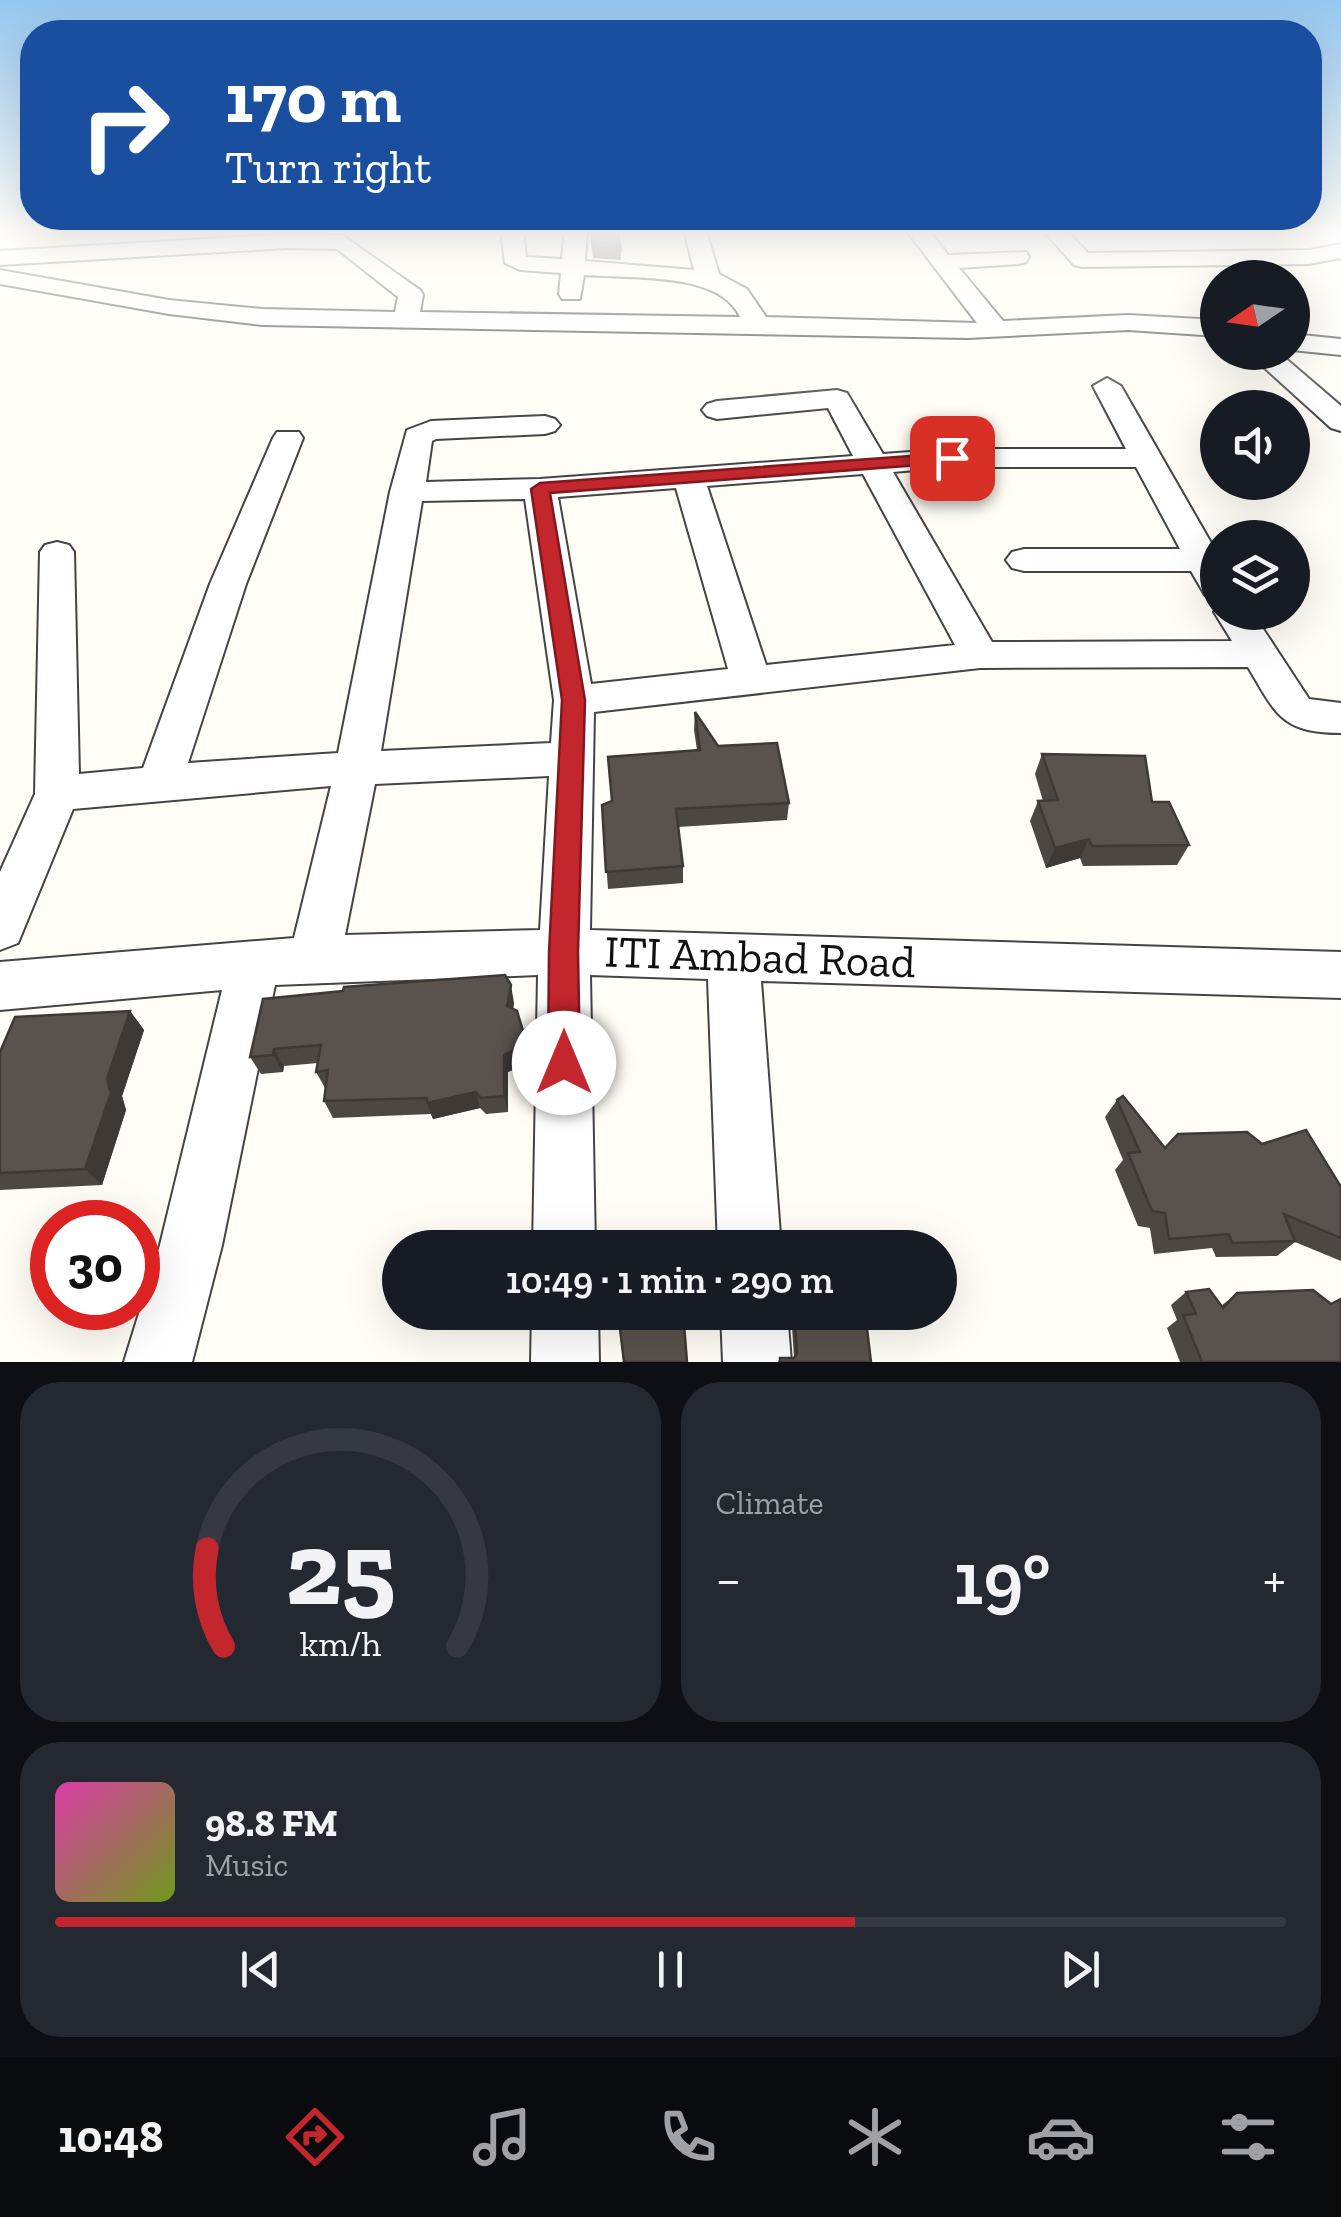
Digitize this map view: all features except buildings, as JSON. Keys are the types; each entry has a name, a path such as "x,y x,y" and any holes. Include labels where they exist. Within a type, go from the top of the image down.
{"street":[{"path":"3,294 141,320 318,334 956,342 985,332"},
{"path":"99,294 209,312 406,322 945,328 985,332 1200,326"},
{"path":"406,322 410,294"},
{"path":"569,323 572,294"},
{"path":"740,294 750,305 756,325"},
{"path":"961,294 985,332"},
{"path":"1310,343 1341,346"},
{"path":"1310,367 1341,394"},
{"path":"1281,370 1341,422"},
{"path":"1107,386 1200,556"},
{"path":"717,410 836,399 980,655"},
{"path":"314,959 357,767 418,436 424,431 544,426"},
{"path":"160,781 228,584 288,438"},
{"path":"406,492 689,480 952,458 1146,458"},
{"path":"689,480 751,681"},
{"path":"540,489 574,700 564,952 564,1230"},
{"path":"0,928 57,794 57,552"},
{"path":"1024,560 1200,573"},
{"path":"1243,630 1294,709 1319,718 1341,718"},
{"path":"574,700 980,655 1257,654"},
{"path":"57,794 160,781 357,767 570,759"},
{"name":"ITI Ambad Road","path":"0,986 314,959 564,952 1341,975"},
{"path":"733,956 749,1230"},
{"path":"158,1362 191,1245 254,964"},
{"path":"564,1330 564,1362"},
{"path":"755,1330 757,1362"}],"route":[{"path":"564,1063 564,952 574,700 540,489 952,458"}]}
